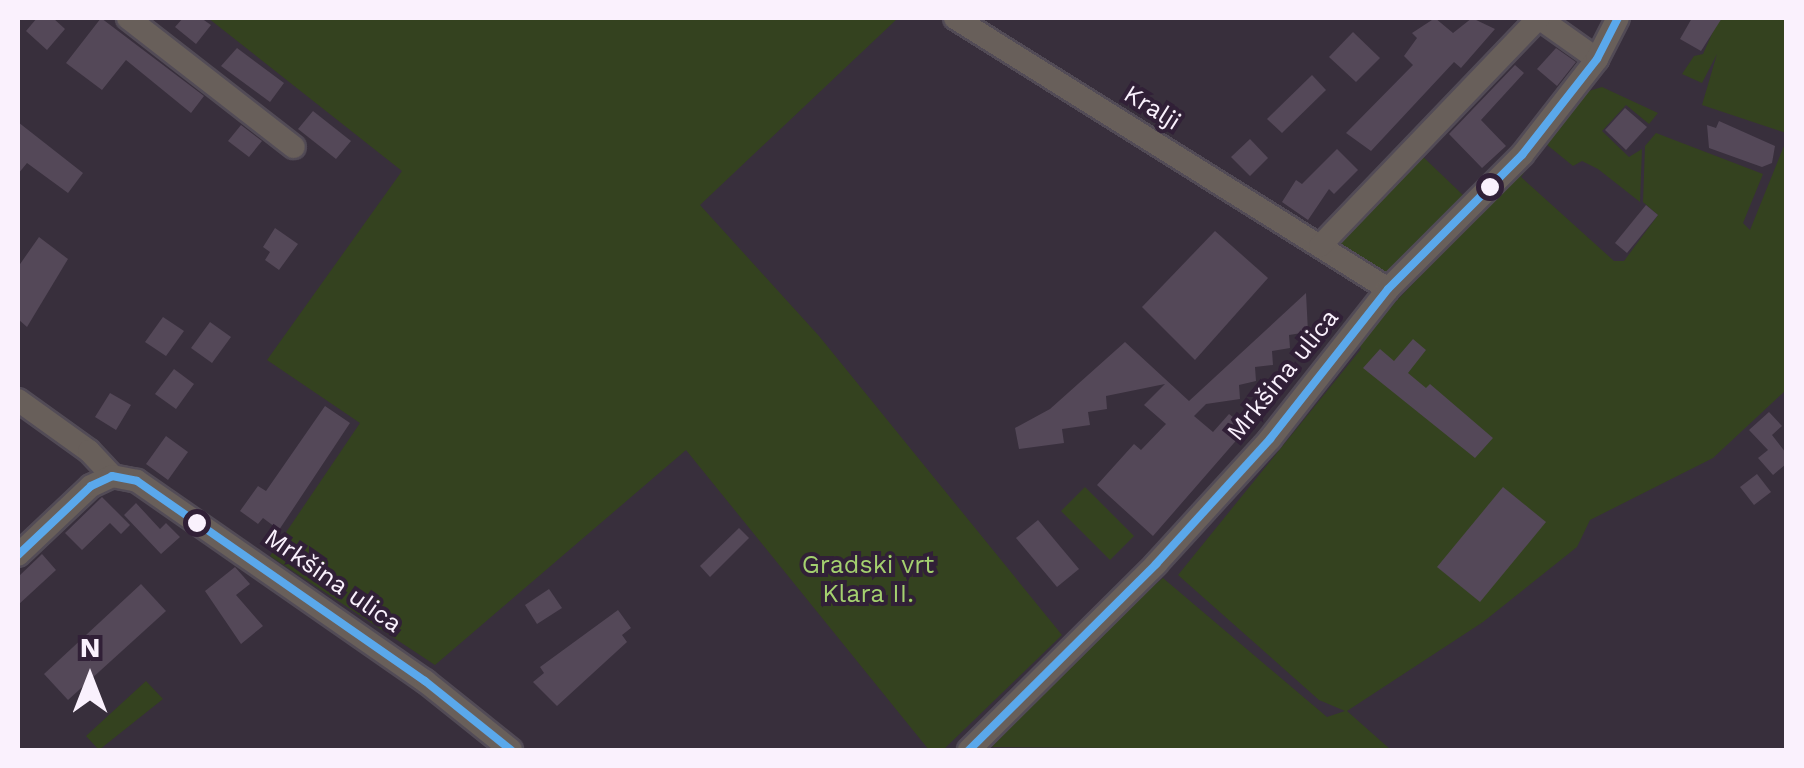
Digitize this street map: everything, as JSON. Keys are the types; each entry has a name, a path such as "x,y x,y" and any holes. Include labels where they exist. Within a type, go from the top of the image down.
{"street":[{"path":"128,18 294,147"},
{"name":"Kralji","path":"955,18 1388,289"},
{"path":"1320,246 1539,18 1597,59"},
{"name":"Mrkšina ulica","path":"969,750 1270,439 1388,289 1522,155 1597,59 1618,18"},
{"name":"Mrkšina ulica","path":"18,400 89,451 112,476 155,492 269,569 510,750"},
{"path":"18,555 91,486 112,476"}],"green space":[{"name":"Gradski vrt Klara II.","path":"208,18 898,18 700,205 819,336 1062,635 943,750 929,750 686,450 435,665 270,556 360,423 267,360 402,171"},
{"path":"1719,18 1786,18 1786,133 1702,105 1717,54 1702,83 1682,74 1694,56 1703,54"},
{"path":"1602,87 1658,113 1649,124 1626,105 1602,131 1629,157 1642,149 1640,202 1598,169 1582,161 1573,166 1546,144 1589,91"},
{"path":"1656,133 1763,174 1743,223 1750,230 1786,141 1786,390 1713,458 1590,520 1577,547 1483,622 1347,711 1391,750 992,747 1104,627 1163,578 1327,717 1345,711 1319,700 1178,575 1361,349 1358,341 1537,154 1521,177 1614,261 1624,261 1658,215 1643,202 1645,146"},
{"path":"1418,152 1465,197 1387,274 1337,243"},
{"path":"1085,487 1134,536 1110,560 1061,511"},
{"path":"146,681 163,699 99,750 86,736"}],"building":[{"path":"37,18 53,18 65,29 47,50 26,31"},
{"path":"101,18 204,96 191,113 126,60 102,90 66,63"},
{"path":"183,18 201,18 211,25 196,44 175,27"},
{"path":"1435,18 1453,33 1472,18 1495,29 1461,68 1454,62 1371,151 1346,133 1413,65 1404,56 1417,38 1412,33"},
{"path":"1692,18 1722,18 1701,51 1680,39"},
{"path":"1353,32 1380,58 1356,82 1329,57"},
{"path":"237,48 284,83 270,102 221,66"},
{"path":"1556,48 1576,62 1557,86 1537,69"},
{"path":"1515,65 1524,73 1481,120 1506,146 1482,168 1449,134"},
{"path":"1312,75 1326,90 1282,133 1267,119"},
{"path":"1625,108 1647,127 1626,150 1605,130"},
{"path":"313,111 351,141 336,159 298,129"},
{"path":"1719,121 1775,146 1772,163 1762,167 1709,148 1707,125 1716,128"},
{"path":"18,122 83,173 68,193 27,163 18,174"},
{"path":"241,125 262,141 249,157 228,141"},
{"path":"1250,139 1268,158 1250,176 1231,157"},
{"path":"1337,149 1358,170 1334,194 1329,189 1308,220 1282,202 1296,180 1302,184"},
{"path":"1646,205 1658,215 1627,253 1615,243"},
{"path":"275,228 298,244 279,270 265,260 270,252 263,247"},
{"path":"1215,231 1268,278 1195,360 1142,307"},
{"path":"39,237 68,259 27,327 18,319 18,267"},
{"path":"1306,293 1308,332 1289,335 1290,348 1272,351 1273,365 1255,367 1256,381 1239,385 1240,399 1206,404 1194,416 1213,432 1229,414 1247,428 1153,536 1097,485 1134,444 1141,450 1166,424 1144,405 1165,384 1106,396 1107,409 1088,412 1090,425 1062,429 1064,443 1019,449 1015,428 1050,409 1125,342 1189,401"},
{"path":"163,317 184,331 166,356 145,342"},
{"path":"210,322 231,337 212,363 191,348"},
{"path":"1413,339 1426,350 1408,373 1426,388 1430,384 1493,438 1475,458 1363,368 1380,349 1394,361"},
{"path":"174,369 194,384 176,409 155,394"},
{"path":"110,393 131,405 116,430 95,417"},
{"path":"325,406 350,423 279,530 263,518 258,524 240,511 258,486 266,491"},
{"path":"1769,412 1782,426 1772,435 1786,453 1786,464 1773,475 1758,458 1768,450 1749,430"},
{"path":"166,436 188,452 168,480 146,464"},
{"path":"1757,474 1771,492 1754,505 1740,487"},
{"path":"1503,487 1546,522 1480,602 1437,567"},
{"path":"102,497 130,525 121,534 110,523 82,550 65,533"},
{"path":"136,503 160,529 166,523 180,537 161,554 124,515"},
{"path":"1038,520 1079,569 1057,587 1016,538"},
{"path":"739,528 749,538 710,577 700,566"},
{"path":"42,554 56,570 18,605 18,577"},
{"path":"235,567 250,584 236,595 263,626 241,644 205,591"},
{"path":"141,584 166,611 68,700 44,674"},
{"path":"549,589 562,608 537,624 525,605"},
{"path":"618,610 631,628 622,635 627,642 557,706 533,682 544,673 540,667"}],"transit line":[{"path":"969,750 1156,564 1270,439 1388,289 1522,155 1597,59 1618,18"},
{"path":"18,555 91,486 112,476 137,481 425,681 511,750"}]}
